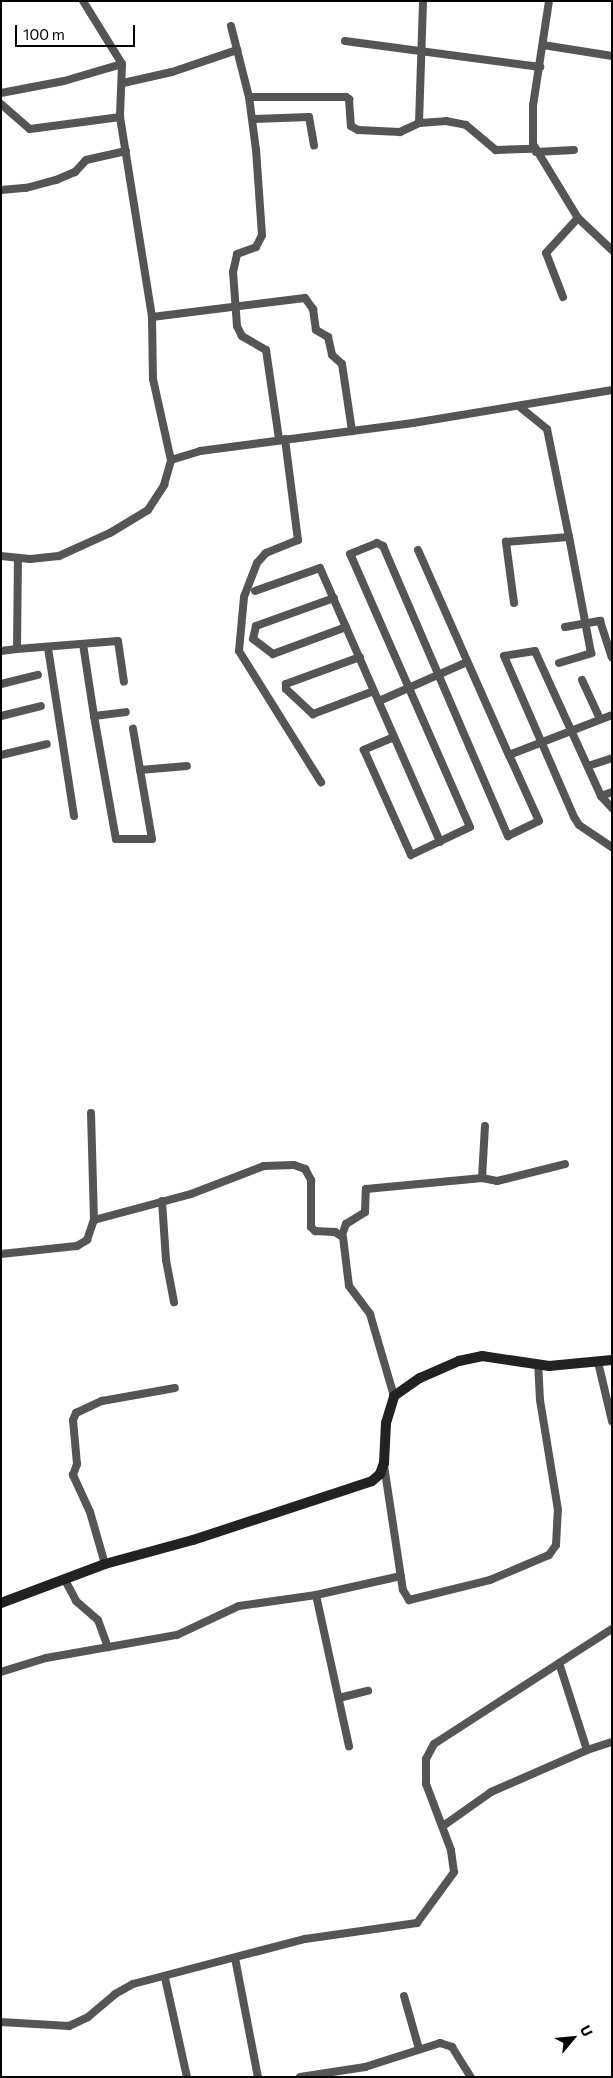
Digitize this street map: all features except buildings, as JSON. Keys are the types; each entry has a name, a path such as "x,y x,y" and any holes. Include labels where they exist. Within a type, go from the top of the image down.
{"street":[{"path":"1,556 18,559 59,556 110,533 148,510 164,485 171,460 153,379 152,317 120,117 123,83 122,64 83,1"},
{"path":"419,123 422,1"},
{"path":"549,1 544,45 533,105 535,150 578,218 612,250"},
{"path":"231,26 253,119 262,235 256,247 237,254 233,272 237,326 242,336 266,350 298,540 266,553 256,563 244,597 239,651 321,782"},
{"path":"346,41 540,67"},
{"path":"544,45 612,56"},
{"path":"123,83 172,72 237,50"},
{"path":"1,93 47,85 122,64"},
{"path":"249,97 346,96 349,99 351,126 362,131 400,132 419,123 460,123 496,150 574,150"},
{"path":"1,104 30,130 120,117"},
{"path":"253,119 309,117 314,146"},
{"path":"1,190 26,188 56,180 75,172 86,160 126,151"},
{"path":"562,298 546,253 578,218"},
{"path":"152,317 237,308 305,298 308,300 316,330 328,337 332,355 342,364 352,431"},
{"path":"171,460 200,451 520,407 612,390"},
{"path":"520,407 547,429 590,655 559,663"},
{"path":"514,603 506,542 569,537"},
{"path":"394,737 364,750 411,855 470,828 350,554 377,543 383,546 508,836 539,822 418,550"},
{"path":"17,649 18,559"},
{"path":"255,591 320,568 440,842"},
{"path":"334,598 256,626 253,639 273,654 346,627"},
{"path":"565,628 600,621 612,657"},
{"path":"1,650 48,648 118,641 124,682"},
{"path":"84,644 94,716 116,839 152,838 133,729"},
{"path":"48,648 74,816"},
{"path":"612,808 601,796 535,651 504,656 579,825 612,847"},
{"path":"360,657 286,684 286,690 313,714 374,691"},
{"path":"379,701 467,662"},
{"path":"1,684 38,675"},
{"path":"582,680 600,719"},
{"path":"1,716 41,706"},
{"path":"94,716 126,712"},
{"path":"509,755 612,715"},
{"path":"1,755 47,744"},
{"path":"588,766 612,758"},
{"path":"140,770 187,766"},
{"path":"601,796 612,792"},
{"path":"1,1254 82,1245 87,1240 94,1220 91,1113"},
{"path":"482,1178 485,1126"},
{"path":"538,1365 540,1400 558,1510 554,1550 543,1558 490,1580 409,1600 403,1590 384,1463 386,1423 394,1396 370,1314 349,1286 342,1235 346,1224 365,1212 366,1189 482,1178 504,1180 565,1164"},
{"path":"94,1220 213,1188 264,1166 294,1165 305,1169 311,1180 312,1229 342,1235"},
{"path":"162,1201 166,1260 174,1302"},
{"path":"394,1396 427,1375 474,1357 538,1365 612,1360"},
{"path":"598,1362 612,1421"},
{"path":"105,1564 90,1512 73,1475 77,1464 73,1420 76,1413 102,1400 175,1388"},
{"path":"1,1603 105,1564 341,1493 375,1479 384,1463"},
{"path":"1,1672 46,1658 177,1636 239,1606 316,1595 401,1576"},
{"path":"65,1580 76,1601 98,1620 108,1647"},
{"path":"316,1595 349,1746"},
{"path":"1,2022 69,2026 93,2014 127,1987 305,1939 417,1923 454,1872 455,1861 426,1784 424,1770 434,1744 612,1629"},
{"path":"559,1663 587,1750"},
{"path":"339,1698 368,1692"},
{"path":"443,1826 491,1792 587,1750 612,1742"},
{"path":"235,1958 258,2077"},
{"path":"165,1978 186,2077"},
{"path":"404,1996 419,2049"},
{"path":"300,2077 365,2067 437,2043 449,2045 471,2077"}]}
